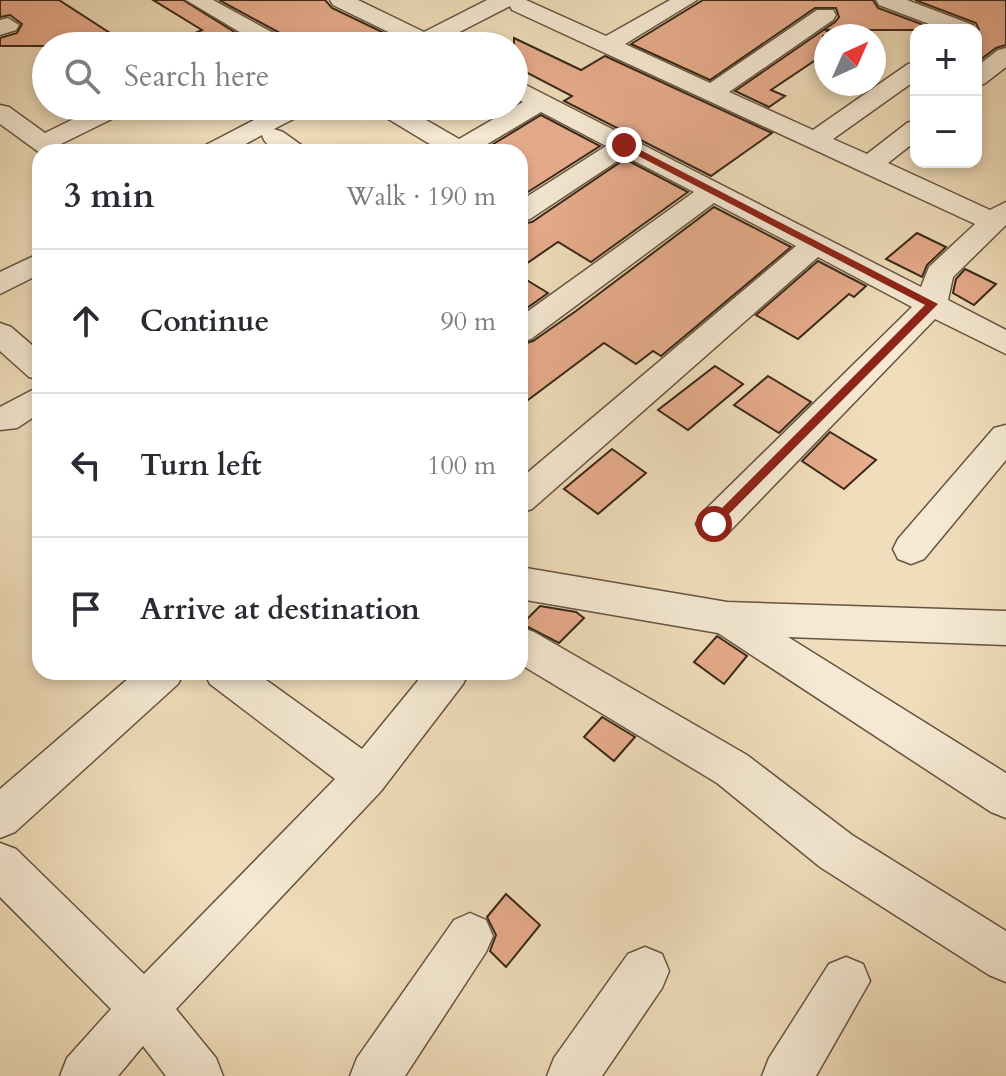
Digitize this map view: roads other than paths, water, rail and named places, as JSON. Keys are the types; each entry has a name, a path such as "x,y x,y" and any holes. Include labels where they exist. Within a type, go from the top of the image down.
{"street":[{"path":"197,0 255,32"},
{"path":"341,0 404,32"},
{"path":"607,45 686,0"},
{"path":"887,0 949,24"},
{"path":"456,32 518,2 870,165 1000,216 939,274 932,304 714,524"},
{"path":"711,93 825,15"},
{"path":"982,36 1006,46"},
{"path":"982,74 1006,55"},
{"path":"815,140 910,73"},
{"path":"528,95 1006,343"},
{"path":"528,110 541,102"},
{"path":"0,112 44,144"},
{"path":"56,144 96,120"},
{"path":"229,144 285,120"},
{"path":"260,144 296,120"},
{"path":"407,120 446,144"},
{"path":"470,144 511,120"},
{"path":"870,165 910,133"},
{"path":"274,137 285,144"},
{"path":"528,208 624,145"},
{"path":"528,326 713,191"},
{"path":"528,492 816,244"},
{"path":"0,262 32,245"},
{"path":"0,284 32,266"},
{"path":"0,334 32,362"},
{"path":"5,419 32,403"},
{"path":"911,549 1006,437"},
{"path":"528,585 727,618 1006,628"},
{"path":"727,618 1006,797"},
{"path":"528,649 732,769 836,851 1006,958"},
{"path":"0,817 155,680"},
{"path":"235,680 366,777"},
{"path":"85,1076 144,1008 366,777 443,680"},
{"path":"0,865 144,1008 198,1076"},
{"path":"375,1076 470,936"},
{"path":"572,1076 645,971"},
{"path":"787,1076 846,981"}]}
